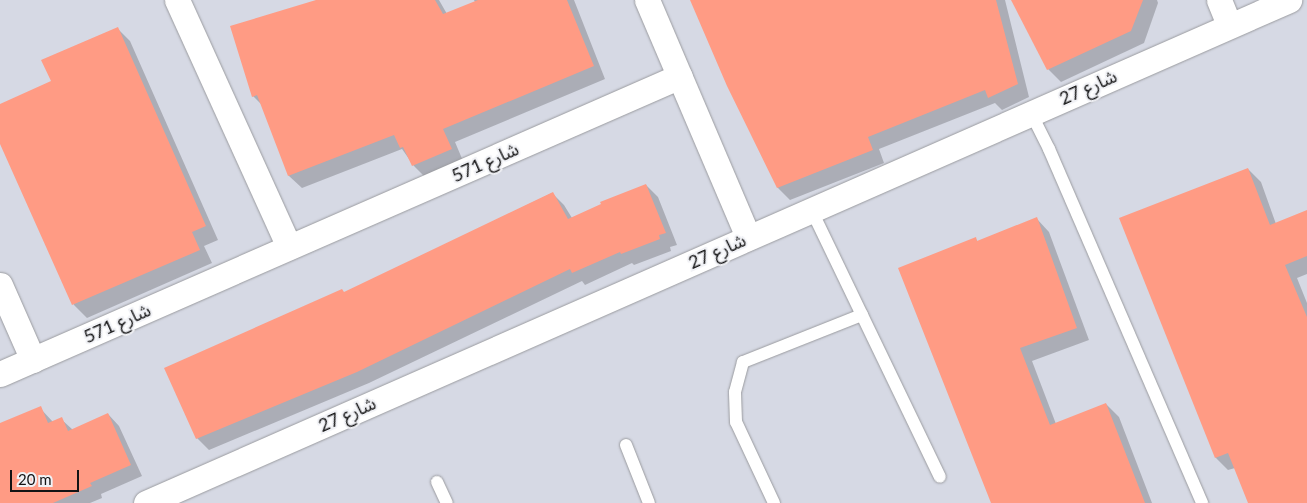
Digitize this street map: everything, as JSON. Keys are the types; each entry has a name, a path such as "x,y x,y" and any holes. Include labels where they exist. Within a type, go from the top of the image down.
{"street":[{"path":"178,0 289,248"},
{"path":"648,0 748,237"},
{"path":"1219,0 1228,25"},
{"name":"شارع 27","path":"146,503 1228,25 1289,0"},
{"name":"شارع 571","path":"0,374 680,76"},
{"path":"0,286 33,360"}],"lane":[{"path":"1031,113 1049,149 1202,503"},
{"path":"811,209 940,477"},
{"path":"774,503 736,422 735,392 743,362 862,315"},
{"path":"626,445 649,503"},
{"path":"437,482 447,503"}],"shaded area":[{"path":"0,0 1307,0 1307,503 0,503"}],"building":[{"path":"316,0 435,0 443,14 478,0 567,0 594,66 443,129 452,149 412,166 403,147 400,148 394,135 288,176 257,95 252,97 230,26"},
{"path":"690,0 996,0 1018,84 988,98 985,90 868,137 873,150 777,188 727,86"},
{"path":"1011,0 1143,0 1131,31 1047,70"},
{"path":"118,27 206,226 192,232 200,250 72,305 0,144 0,104 51,81 41,60"},
{"path":"1248,168 1270,225 1307,210 1307,256 1285,265 1307,317 1307,503 1248,503 1228,453 1215,458 1119,218"},
{"path":"646,184 666,233 659,235 660,239 621,254 620,252 572,273 570,269 357,372 196,439 164,368 342,289 344,292 553,192 568,219 601,204 600,202"},
{"path":"1037,217 1077,328 1020,348 1050,425 1106,403 1145,503 991,503 898,268 976,237 977,241"},
{"path":"41,406 48,423 62,417 68,431 108,413 131,465 90,483 92,486 53,503 0,503 0,423"}]}
